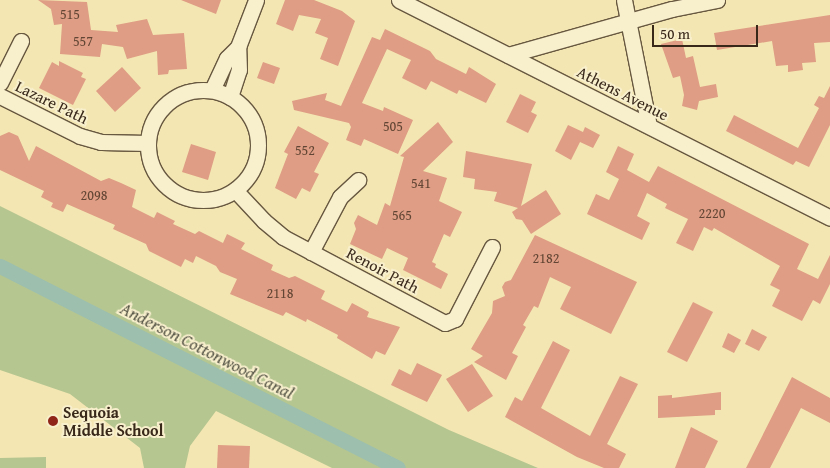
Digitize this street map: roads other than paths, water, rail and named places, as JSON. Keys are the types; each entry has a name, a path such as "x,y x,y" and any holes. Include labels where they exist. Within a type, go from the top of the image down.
{"street":[{"path":"230,97 238,70 238,47 256,0"},
{"name":"Athens Avenue","path":"399,0 830,218"},
{"path":"624,0 649,126"},
{"path":"508,55 628,20 717,0"},
{"path":"0,83 21,41"},
{"path":"212,90 227,58 238,47"},
{"path":"212,90 230,97 251,118 258,148 251,172 234,190 206,200 177,193 156,172 148,143 155,119 171,100 194,91 212,90"},
{"name":"Lazare Path","path":"0,96 85,138 148,143"},
{"path":"311,252 340,197 358,180"},
{"name":"Renoir Path","path":"234,190 273,229 311,252 445,323 455,319 492,247"}],"waterway":[{"name":"Anderson Cottonwood Canal","path":"0,266 398,468"}],"place":[{"name":"Sequoia Middle School","path":"53,421"}]}
